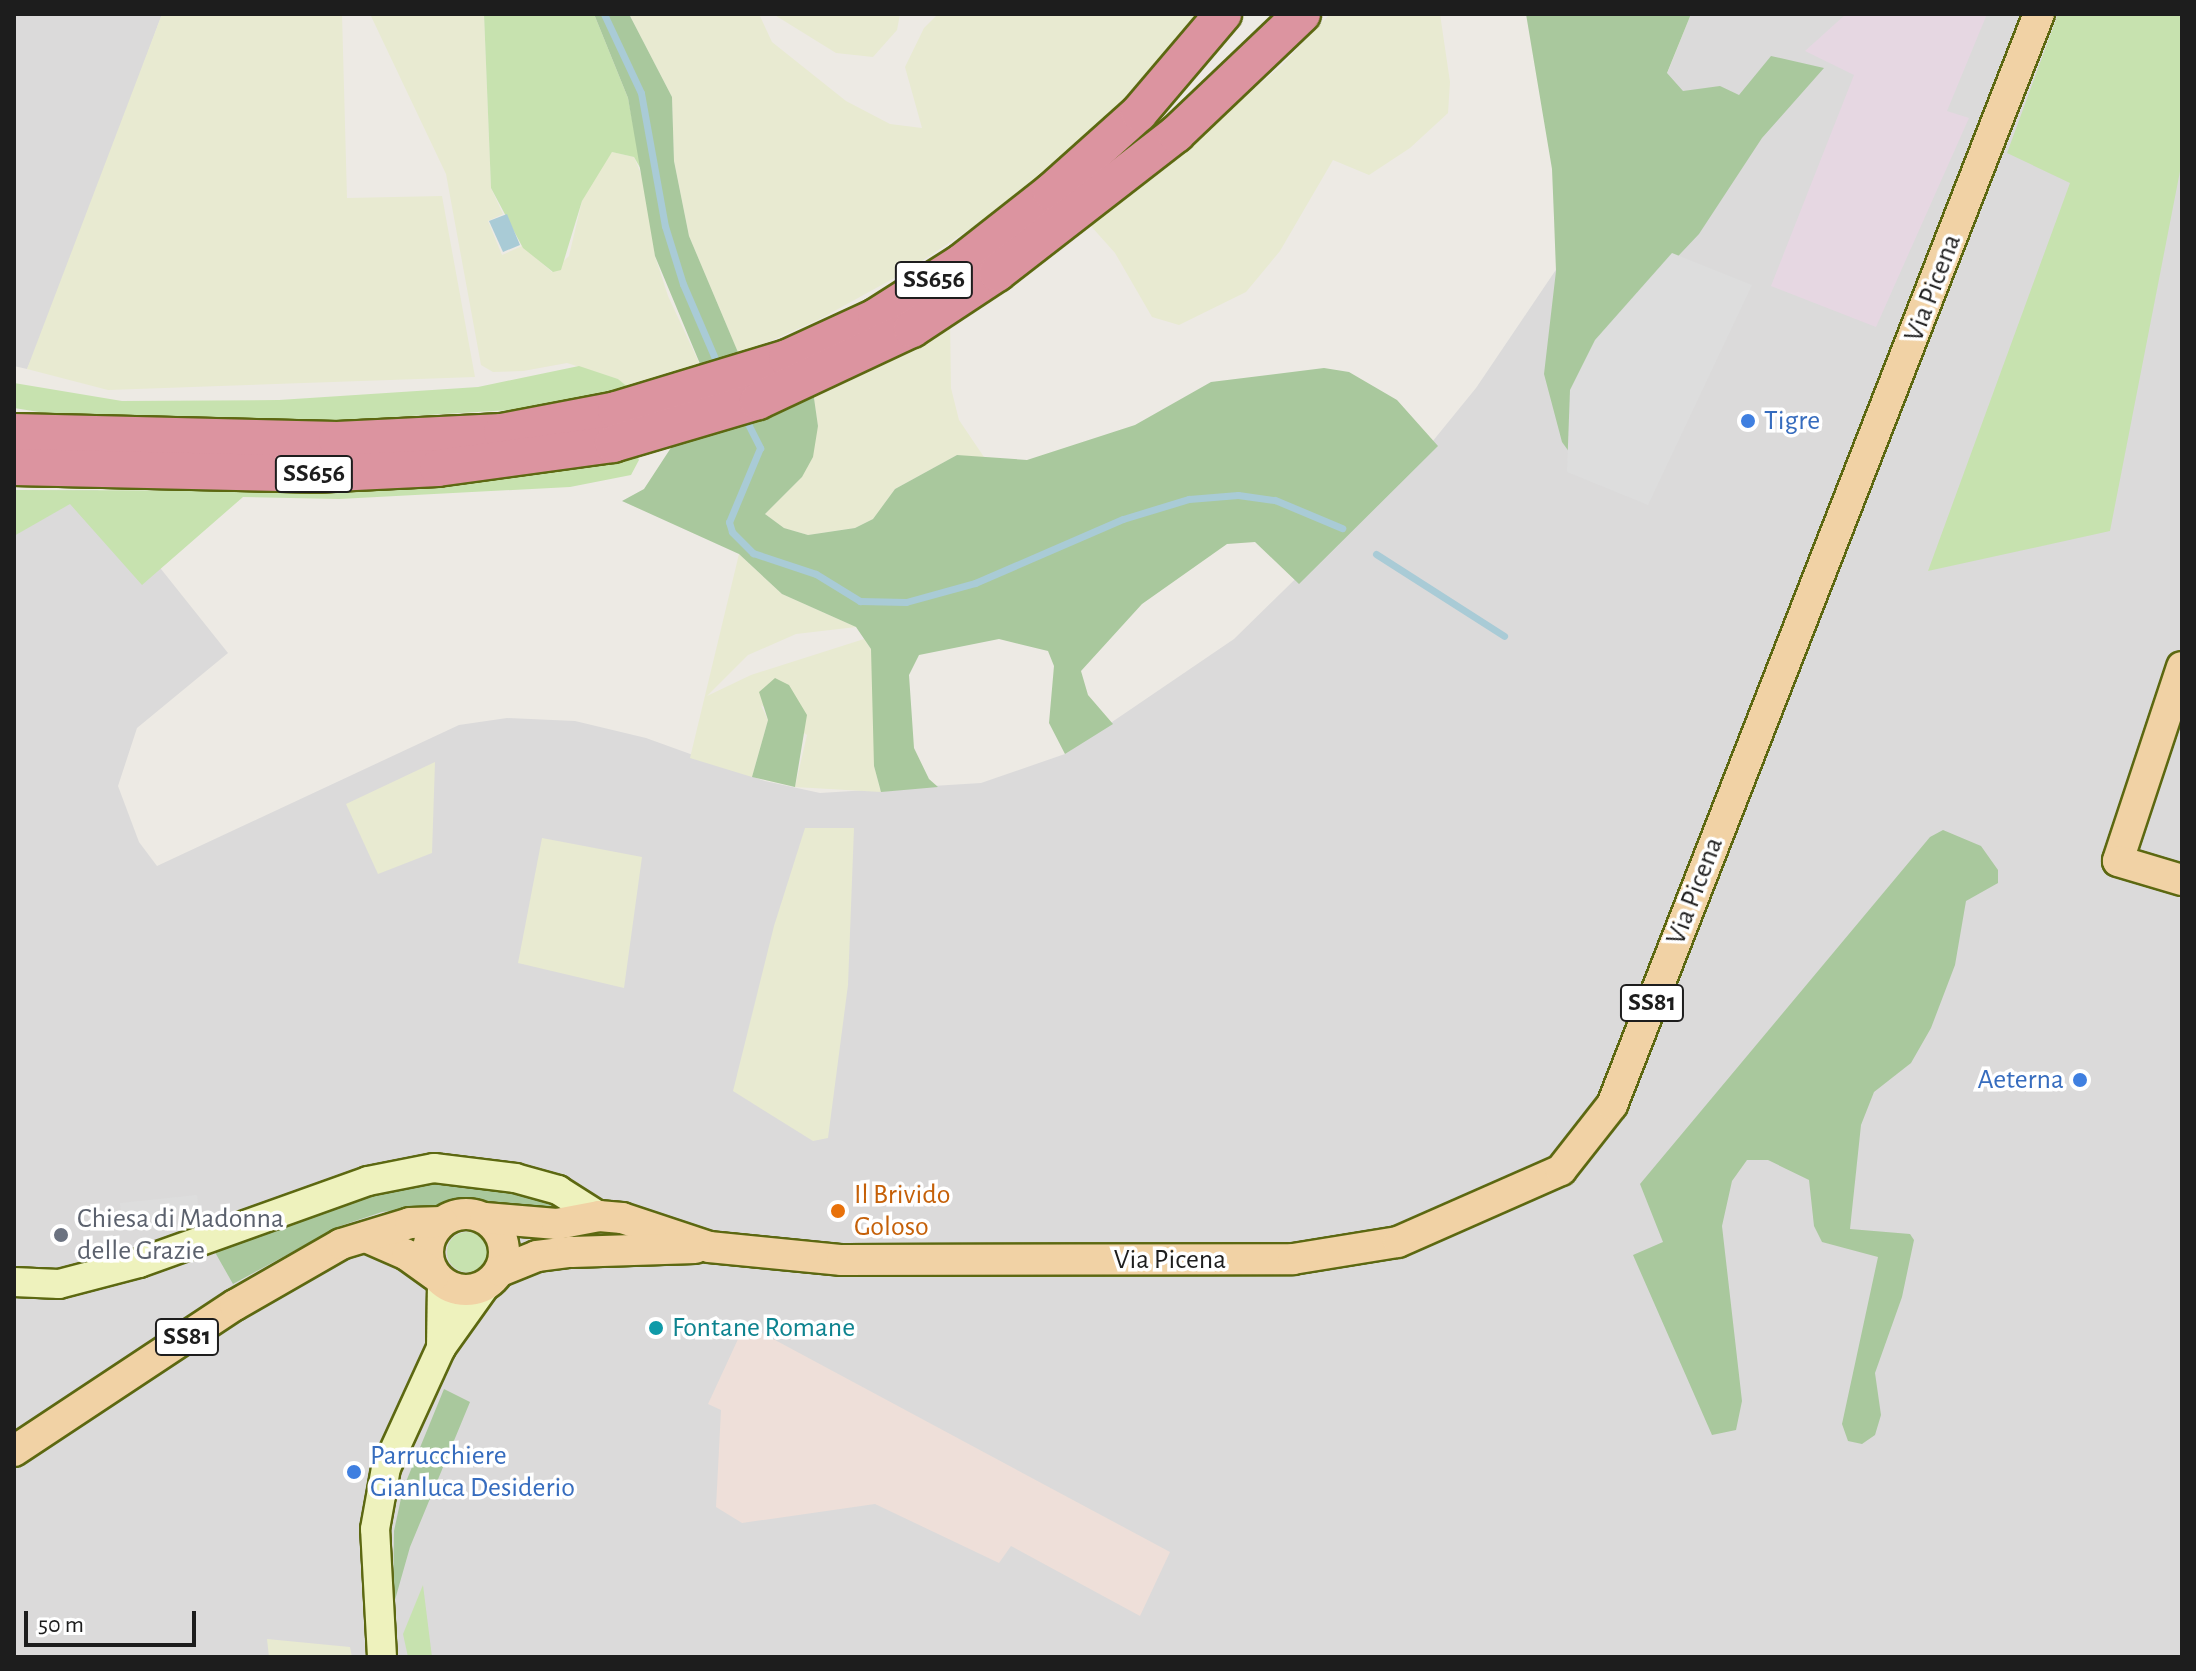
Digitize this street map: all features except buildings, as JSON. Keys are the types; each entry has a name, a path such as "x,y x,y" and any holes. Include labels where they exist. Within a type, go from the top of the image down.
{"highway":[{"name":"SS656","path":"14,432 337,440 442,437 569,422 787,358 876,317 962,262 1051,192 1139,113 1223,14"},
{"name":"SS656","path":"14,467 314,474 438,468 613,444 758,401 912,329 1083,210 1229,85 1302,14"}],"main road":[{"name":"Via Picena","path":"492,1278 537,1256 625,1254 709,1247 842,1260 1293,1259 1398,1242 1561,1170 1612,1105 2039,14"},
{"path":"2182,667 2118,861 2182,880"},
{"path":"14,1282 59,1284 139,1263 368,1181 434,1168 515,1178 558,1190 599,1216"},
{"name":"SS81","path":"14,1451 235,1305 341,1244 410,1223 442,1222 463,1214 485,1218"},
{"name":"Via Picena","path":"485,1218 557,1224 599,1216 630,1221 709,1247"},
{"path":"382,1657 374,1569 386,1468 441,1348 492,1278 501,1236 485,1218"},
{"path":"625,1254 637,1243 630,1221"},
{"path":"441,1348 439,1279 428,1253 442,1222"},
{"name":"SS81","path":"366,1237 407,1255 439,1279 463,1291 492,1278"}],"shaded area":[{"path":"162,14 47,327 27,369 14,366 14,16"},
{"path":"1691,14 2182,14 2182,1657 14,1657 14,490 98,490 228,653 137,728 118,786 139,842 157,866 459,725 507,718 575,721 646,738 765,781 820,793 981,783 1065,754 1234,639 1419,458 1476,388 1574,243 1654,106"},
{"path":"1846,14 1987,14 1947,111 1969,118 1876,327 1771,286 1854,75 1805,51"},
{"path":"1672,253 1752,285 1648,505 1567,472 1570,390 1595,340"},
{"path":"197,1195 199,1213 122,1222 120,1203"},
{"path":"745,1324 1170,1552 1140,1616 1011,1546 999,1563 875,1504 742,1523 716,1507 721,1410 708,1404"}],"green space":[{"path":"162,14 342,14 347,198 442,196 475,377 108,390 27,369"},
{"path":"370,14 484,14 491,188 503,214 488,221 502,255 522,246 552,272 569,256 582,201 596,172 612,152 634,157 647,188 655,256 668,296 702,369 632,391 618,379 567,363 523,371 493,372 481,365 446,174"},
{"path":"484,14 594,14 628,98 642,171 634,157 612,152 582,201 561,270 553,272 523,248 491,188"},
{"path":"594,14 629,14 672,97 674,161 689,236 740,357 703,371 655,256 628,98"},
{"path":"629,14 759,14 772,42 846,101 890,124 922,128 905,67 924,28 938,14 1200,14 1157,67 1063,158 998,210 907,271 820,319 739,355 689,236 674,161 672,97"},
{"path":"773,14 900,14 897,30 873,57 836,53"},
{"path":"1330,14 1440,14 1450,82 1448,113 1410,148 1369,175 1333,160 1280,251 1246,292 1179,325 1152,317 1115,253 1090,225 1280,67"},
{"path":"1526,14 1691,14 1667,73 1683,91 1720,86 1739,95 1771,56 1824,68 1762,138 1699,234 1665,270 1585,474 1562,442 1544,374 1556,271 1552,169"},
{"path":"2058,14 2182,14 2182,161 2110,531 1928,571 2070,183 2007,153"},
{"path":"950,319 951,388 959,420 986,460 957,455 895,489 873,519 855,528 808,535 784,528 765,514 802,477 818,426 813,391"},
{"path":"579,366 618,379 629,388 561,407 312,422 58,415 14,408 14,383 122,401 279,400 478,387"},
{"path":"1324,368 1349,372 1397,400 1438,446 1299,584 1255,542 1227,544 1142,604 1081,671 1088,695 1113,724 1065,754 1049,723 1054,666 1048,651 999,639 919,655 909,675 914,748 929,779 938,787 881,792 874,766 871,649 856,627 782,594 739,554 622,501 644,489 678,437 813,391 818,426 813,457 802,477 765,514 784,528 808,535 855,528 873,519 895,489 957,455 1027,460 1135,425 1211,382"},
{"path":"635,452 639,460 631,475 570,487 339,499 243,497 142,585 70,504 14,536 14,490 391,491"},
{"path":"739,554 782,594 856,627 796,634 748,655 707,696 751,675 864,639 871,649 875,677 874,766 881,792 795,787 807,735 761,705 768,720 752,777 690,758"},
{"path":"775,678 789,685 807,715 795,787 752,777 768,720 759,692"},
{"path":"435,762 432,853 378,874 346,804"},
{"path":"805,828 854,828 848,985 828,1138 813,1141 733,1091 774,926"},
{"path":"1943,830 1981,846 1998,870 1998,883 1966,901 1955,965 1931,1028 1911,1063 1874,1092 1861,1125 1850,1229 1910,1234 1914,1240 1902,1297 1875,1373 1881,1415 1875,1435 1862,1444 1848,1441 1842,1424 1878,1257 1822,1242 1814,1226 1809,1180 1768,1160 1747,1160 1732,1181 1722,1226 1742,1401 1736,1430 1712,1435 1633,1255 1663,1242 1640,1184 1930,837"},
{"path":"542,838 642,857 624,988 518,963"},
{"path":"434,1176 525,1188 563,1208 474,1202 382,1212 340,1226 233,1284 212,1247 289,1217"},
{"path":"467,1232 481,1238 487,1252 481,1266 467,1272 453,1266 447,1252 453,1238"},
{"path":"444,1389 470,1402 410,1547 393,1607 394,1531 403,1489"},
{"path":"423,1585 432,1657 408,1657 403,1634"},
{"path":"267,1639 350,1647 352,1657 269,1657"}],"water":[{"path":"507,214 520,245 503,252 489,221"}],"waterway":[{"path":"604,14 641,93 665,226 683,284 720,370"},
{"path":"744,416 760,448 729,522 732,532 753,553 816,574 860,601 906,602 975,583 1123,519 1189,499 1238,495 1275,500 1342,528"},
{"path":"1376,554 1504,636"}],"place":[{"name":"Tigre","path":"1748,421"},
{"name":"Aeterna","path":"2080,1080"},
{"name":"Il Brivido Goloso","path":"838,1211"},
{"name":"Chiesa di Madonna delle Grazie","path":"61,1235"},
{"name":"Fontane Romane","path":"656,1328"},
{"name":"Parrucchiere Gianluca Desiderio","path":"354,1472"}]}
